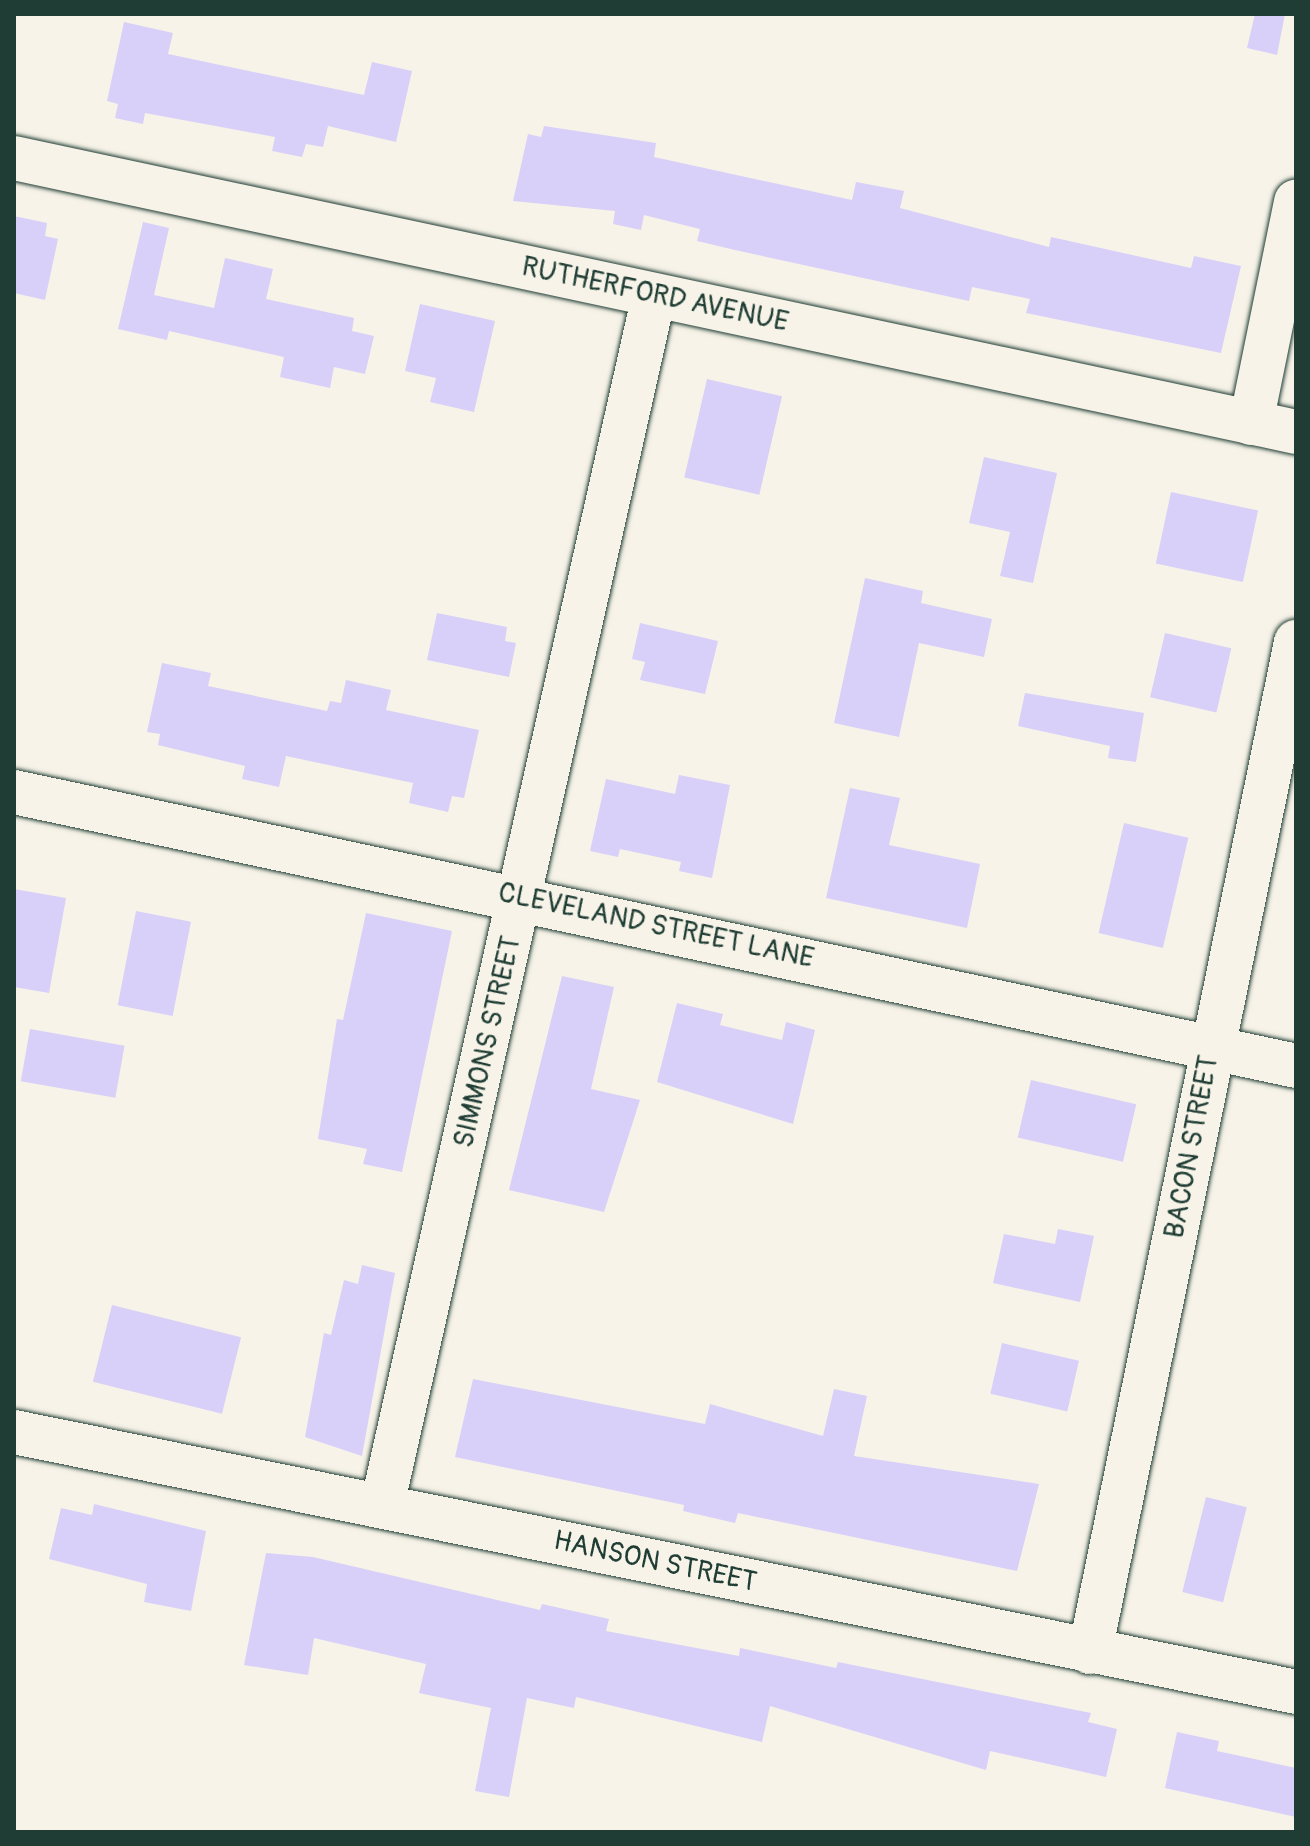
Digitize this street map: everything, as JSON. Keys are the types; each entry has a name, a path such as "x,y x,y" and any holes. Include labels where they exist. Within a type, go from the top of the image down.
{"street":[{"name":"RUTHERFORD AVENUE","path":"14,158 1296,432"},
{"path":"1251,423 1296,202"},
{"name":"SIMMONS STREET","path":"382,1506 654,295"},
{"name":"BACON STREET","path":"1090,1652 1296,642"},
{"name":"CLEVELAND STREET LANE","path":"14,792 521,896 1296,1066"},
{"name":"HANSON STREET","path":"14,1432 1296,1692"}],"building":[{"path":"1255,14 1285,14 1277,55 1247,48"},
{"path":"124,22 173,33 168,54 364,95 372,62 412,71 396,142 328,126 323,147 306,144 302,157 272,151 275,137 145,113 143,124 115,118 118,104 107,101"},
{"path":"544,126 656,143 654,157 852,200 856,182 904,191 900,208 1049,247 1051,237 1191,268 1194,256 1241,266 1221,353 1026,313 1030,299 972,287 969,301 697,241 700,229 644,215 641,230 613,224 615,211 513,201 528,134 541,137"},
{"path":"14,216 47,223 45,236 58,239 45,300 14,293"},
{"path":"143,222 169,228 154,295 214,308 225,258 273,269 266,299 354,318 352,331 374,336 365,374 334,367 330,388 280,377 284,357 169,331 167,340 118,329"},
{"path":"420,304 495,321 474,412 430,402 436,378 405,371"},
{"path":"707,379 782,396 759,495 684,477"},
{"path":"984,457 1057,473 1033,583 1000,576 1010,532 969,523"},
{"path":"1171,492 1258,511 1243,582 1156,563"},
{"path":"865,578 923,591 921,603 992,619 984,657 919,643 899,737 834,723"},
{"path":"437,613 507,627 505,641 516,643 509,677 427,660"},
{"path":"640,623 718,641 705,694 640,680 645,662 632,659"},
{"path":"1165,633 1231,648 1216,713 1150,697"},
{"path":"162,663 211,673 208,686 327,711 330,701 341,703 346,680 391,690 386,710 479,730 464,798 452,796 448,812 409,803 413,783 286,756 279,787 242,779 245,766 158,745 160,734 147,732"},
{"path":"1025,693 1144,713 1136,762 1108,758 1110,746 1018,726"},
{"path":"679,775 730,785 712,878 679,871 681,862 620,849 618,857 590,851 606,779 675,794"},
{"path":"850,788 900,798 889,845 980,864 967,928 826,898"},
{"path":"1124,823 1188,838 1163,948 1099,933"},
{"path":"14,889 66,898 49,993 14,987"},
{"path":"136,911 191,922 173,1016 118,1005"},
{"path":"366,913 452,931 402,1172 363,1164 367,1149 318,1139 337,1019 343,1020"},
{"path":"562,976 614,987 591,1089 640,1100 604,1212 509,1190"},
{"path":"677,1003 723,1014 720,1025 782,1040 786,1022 815,1030 793,1124 657,1082"},
{"path":"30,1029 125,1046 115,1098 21,1081"},
{"path":"1031,1080 1136,1104 1123,1162 1018,1137"},
{"path":"1058,1229 1094,1236 1080,1302 993,1283 1004,1234 1055,1244"},
{"path":"362,1265 395,1273 362,1456 305,1437 324,1333 331,1335 344,1280 358,1284"},
{"path":"112,1305 241,1337 222,1414 93,1382"},
{"path":"1002,1343 1079,1361 1067,1411 990,1394"},
{"path":"473,1379 705,1424 710,1404 823,1436 834,1389 867,1396 854,1456 1039,1484 1017,1571 738,1513 735,1523 683,1511 684,1505 455,1457"},
{"path":"1206,1497 1247,1507 1223,1602 1182,1592"},
{"path":"94,1504 206,1531 191,1611 144,1602 147,1584 49,1559 61,1508 92,1515"},
{"path":"266,1553 313,1557 540,1610 542,1604 609,1619 606,1631 739,1656 740,1648 836,1668 838,1662 1091,1713 1088,1722 1117,1729 1106,1777 990,1751 986,1770 770,1706 762,1742 576,1697 574,1708 527,1698 509,1797 475,1791 491,1708 419,1693 426,1664 314,1638 308,1675 244,1665"},
{"path":"1177,1732 1219,1741 1217,1751 1296,1768 1296,1817 1165,1788"}]}
